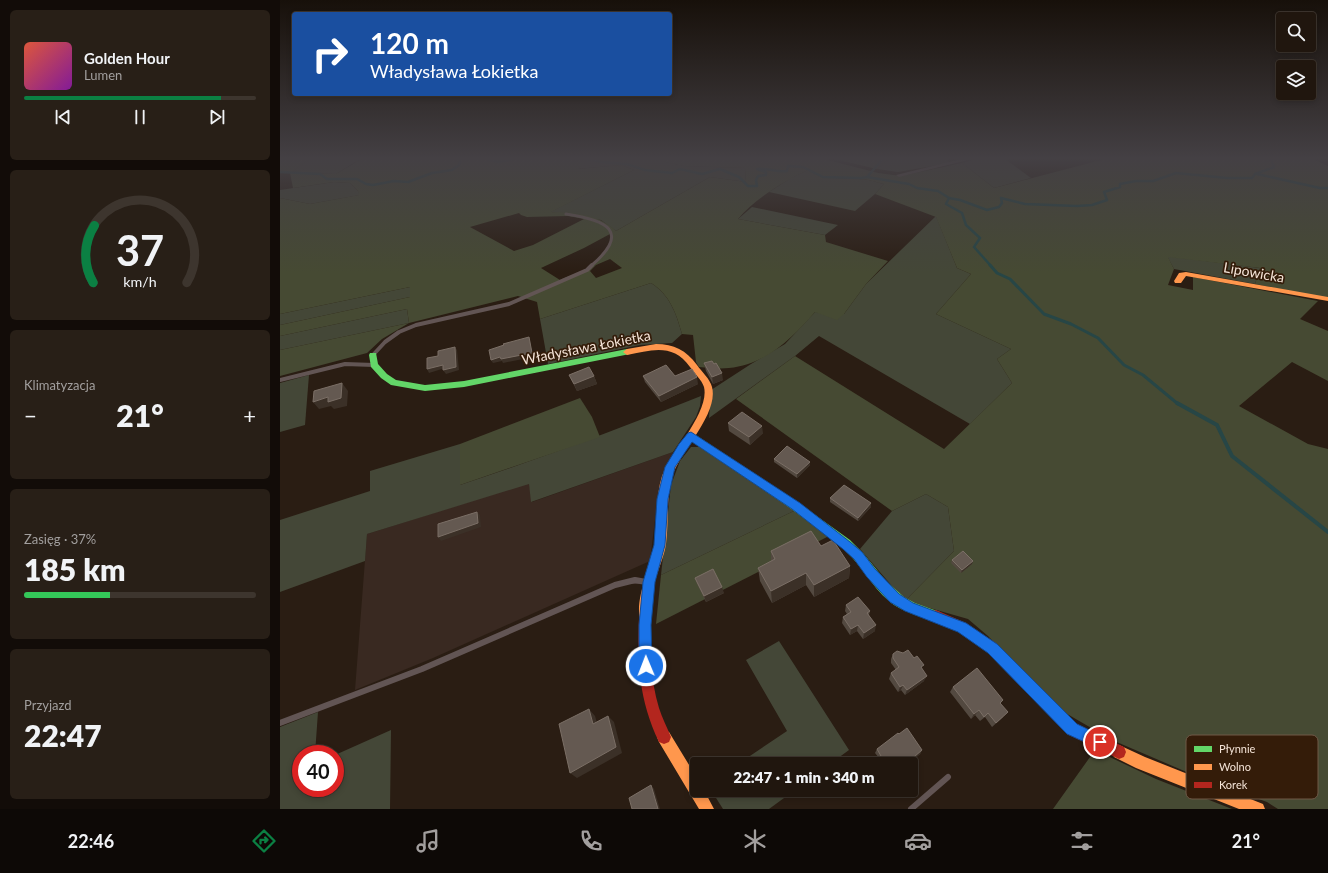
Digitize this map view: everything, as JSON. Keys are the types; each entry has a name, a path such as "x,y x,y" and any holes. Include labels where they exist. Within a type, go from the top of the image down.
{"street":[{"name":"Lipowicka","path":"1178,281 1182,275 1186,274 1328,299"},
{"name":"Władysława Łokietka","path":"374,360 384,376 394,382 425,388 464,384 642,348 667,346 679,349 686,353 692,361 708,388 708,401 691,436 682,447 670,467 663,499 660,545 649,582 645,625 646,679 654,718 670,750 708,809"},
{"path":"691,436 796,506 846,545 858,555 871,573 894,598 909,607 962,627 993,648 1072,729 1141,763 1186,781"},
{"path":"1233,799 1258,809"}],"lane":[{"path":"280,380 345,364 374,360 379,345 387,338 407,328 508,304 587,270 596,263 612,245 614,239 613,233 605,224 596,220 566,214"},
{"path":"280,723 328,703 422,668 615,585 635,580 649,582"},
{"path":"911,809 948,776"}],"shaded area":[{"path":"673,452 657,503 650,561 433,658 355,690 367,534 529,483 532,502"}],"green space":[{"path":"280,197 350,197 310,204 280,198"},
{"path":"349,197 581,197 551,212 593,217 609,225 616,231 676,197 763,197 738,219 825,235 826,242 888,261 866,284 844,314 837,320 815,312 788,340 767,356 755,362 729,368 699,367 696,362 693,335 682,334 675,312 668,299 651,283 540,319 537,302 518,296 409,323 407,309 280,336 280,325 410,297 410,287 280,314 280,198 310,204","holes":["519,213 527,217 568,216 584,219 533,245 514,251 470,227","610,234 609,244 603,254 583,271 560,280 541,268","610,259 622,268 596,278 590,271 596,265"]},
{"path":"580,197 676,197 616,231 601,220 550,212"},
{"path":"791,197 872,197 855,211"},
{"path":"882,197 1328,197 1328,299 1255,284 1260,268 1168,257 1174,269 1168,285 1193,290 1193,277 1318,301 1300,319 1328,331 1328,381 1292,362 1239,406 1308,444 1328,449 1328,809 1278,809 1259,799 1318,799 1318,735 1186,735 1186,772 1112,740 1062,711 988,636 968,619 905,601 954,551 948,507 926,494 892,511 736,399 795,356 944,449 1012,383 997,359 1011,349 936,314 971,274 957,268 936,217"},
{"path":"752,207 838,225 825,235 738,219"},
{"path":"936,216 957,268 971,274 936,314 1011,349 997,359 1012,383 970,424 819,336 795,356 709,418 711,390 785,344 815,312 844,314 866,284"},
{"path":"1167,256 1260,268 1255,284 1174,269"},
{"path":"651,283 668,299 677,319 682,334 672,343 640,345 548,364 540,319"},
{"path":"410,287 410,297 280,325 280,314"},
{"path":"407,309 409,323 280,350 280,336"},
{"path":"409,323 382,339 367,353 280,376 280,350"},
{"path":"309,375 305,425 280,432 280,383"},
{"path":"701,396 700,406 696,417 673,452 531,502 529,484 367,534 365,561 280,592 280,520 370,491 370,471 460,444 460,485 641,420"},
{"path":"580,398 592,417 600,437 460,485 460,444"},
{"path":"691,447 702,447 796,510 661,575 671,485 680,461"},
{"path":"926,494 948,507 954,551 905,601 860,549 892,511"},
{"path":"796,510 829,536 656,624 661,575"},
{"path":"779,641 849,750 840,757 748,757 787,731 746,660"},
{"path":"318,712 316,745 292,745 292,797 344,797 344,751 391,730 390,809 280,809 280,727"},
{"path":"1095,750 1156,779 1186,791 1186,799 1207,799 1232,809 1053,809"},
{"path":"715,797 785,797 769,809 723,809"}],"building":[{"path":"529,337 532,353 501,359 500,357 491,360 489,350 504,345 503,344"},
{"path":"455,347 456,367 443,370 443,365 427,369 427,358 438,356 438,351"},
{"path":"712,361 714,364 716,363 722,373 712,377 704,363"},
{"path":"666,365 675,376 692,369 697,377 659,396 643,376"},
{"path":"589,367 594,376 574,384 569,375"},
{"path":"342,383 341,398 328,402 328,397 313,402 314,391"},
{"path":"742,412 762,426 749,437 728,423"},
{"path":"787,446 810,462 797,474 774,459"},
{"path":"844,485 871,503 858,518 830,498"},
{"path":"477,512 478,523 438,537 438,524"},
{"path":"811,531 821,546 833,540 850,566 814,585 806,573 771,591 758,568 775,559 771,551"},
{"path":"963,551 973,561 962,570 952,560"},
{"path":"713,569 722,587 704,596 695,578"},
{"path":"858,597 870,611 867,613 876,625 864,633 858,625 851,629 843,617 851,612 846,605"},
{"path":"908,650 914,658 917,656 924,665 921,667 927,676 907,690 903,685 900,687 891,673 899,667 893,658 893,654 897,651 903,653"},
{"path":"977,668 1003,700 1000,703 1008,712 996,723 988,713 984,717 979,710 974,714 953,687"},
{"path":"589,709 593,724 608,716 616,747 570,773 559,724"},
{"path":"907,728 922,750 914,757 879,757 881,756 877,749 898,733 899,734"},
{"path":"651,785 658,809 632,809 629,798"}],"waterway":[{"path":"949,198 960,200 987,210 999,207 1002,203 1001,198 1025,204 1077,206 1092,205 1107,200 1106,197"},
{"path":"949,198 946,204 962,213 966,225 980,238 974,247 991,266"},
{"path":"990,265 997,273 1010,279 1044,314 1071,324 1098,338 1124,365 1143,375 1178,404"},
{"path":"1177,403 1217,425 1232,456 1328,532"}],"traffic: fast":[{"path":"373,355 374,365 384,376 394,383 425,388 464,384 627,352"},
{"path":"691,436 789,502 846,544 853,550 888,592 904,604 936,616"}],"traffic: slow":[{"path":"1178,281 1182,275 1186,274 1328,299"},
{"path":"627,352 656,347 665,347 681,352 688,358 705,382 708,387 709,397 706,408 700,420 677,455 667,477 664,494 660,544 648,588 645,618"},
{"path":"664,737 707,809"},
{"path":"1119,752 1141,763 1186,781"},
{"path":"1233,799 1258,809"}],"traffic: jam":[{"path":"936,616 962,627 993,648 1072,729 1119,752"},
{"path":"645,618 644,648 646,679 652,709 664,737"}],"route":[{"path":"646,666 645,625 649,582 660,545 663,499 670,467 682,447 691,436 796,506 846,545 858,555 871,573 894,598 909,607 962,627 993,648 1072,729 1100,742"}]}
